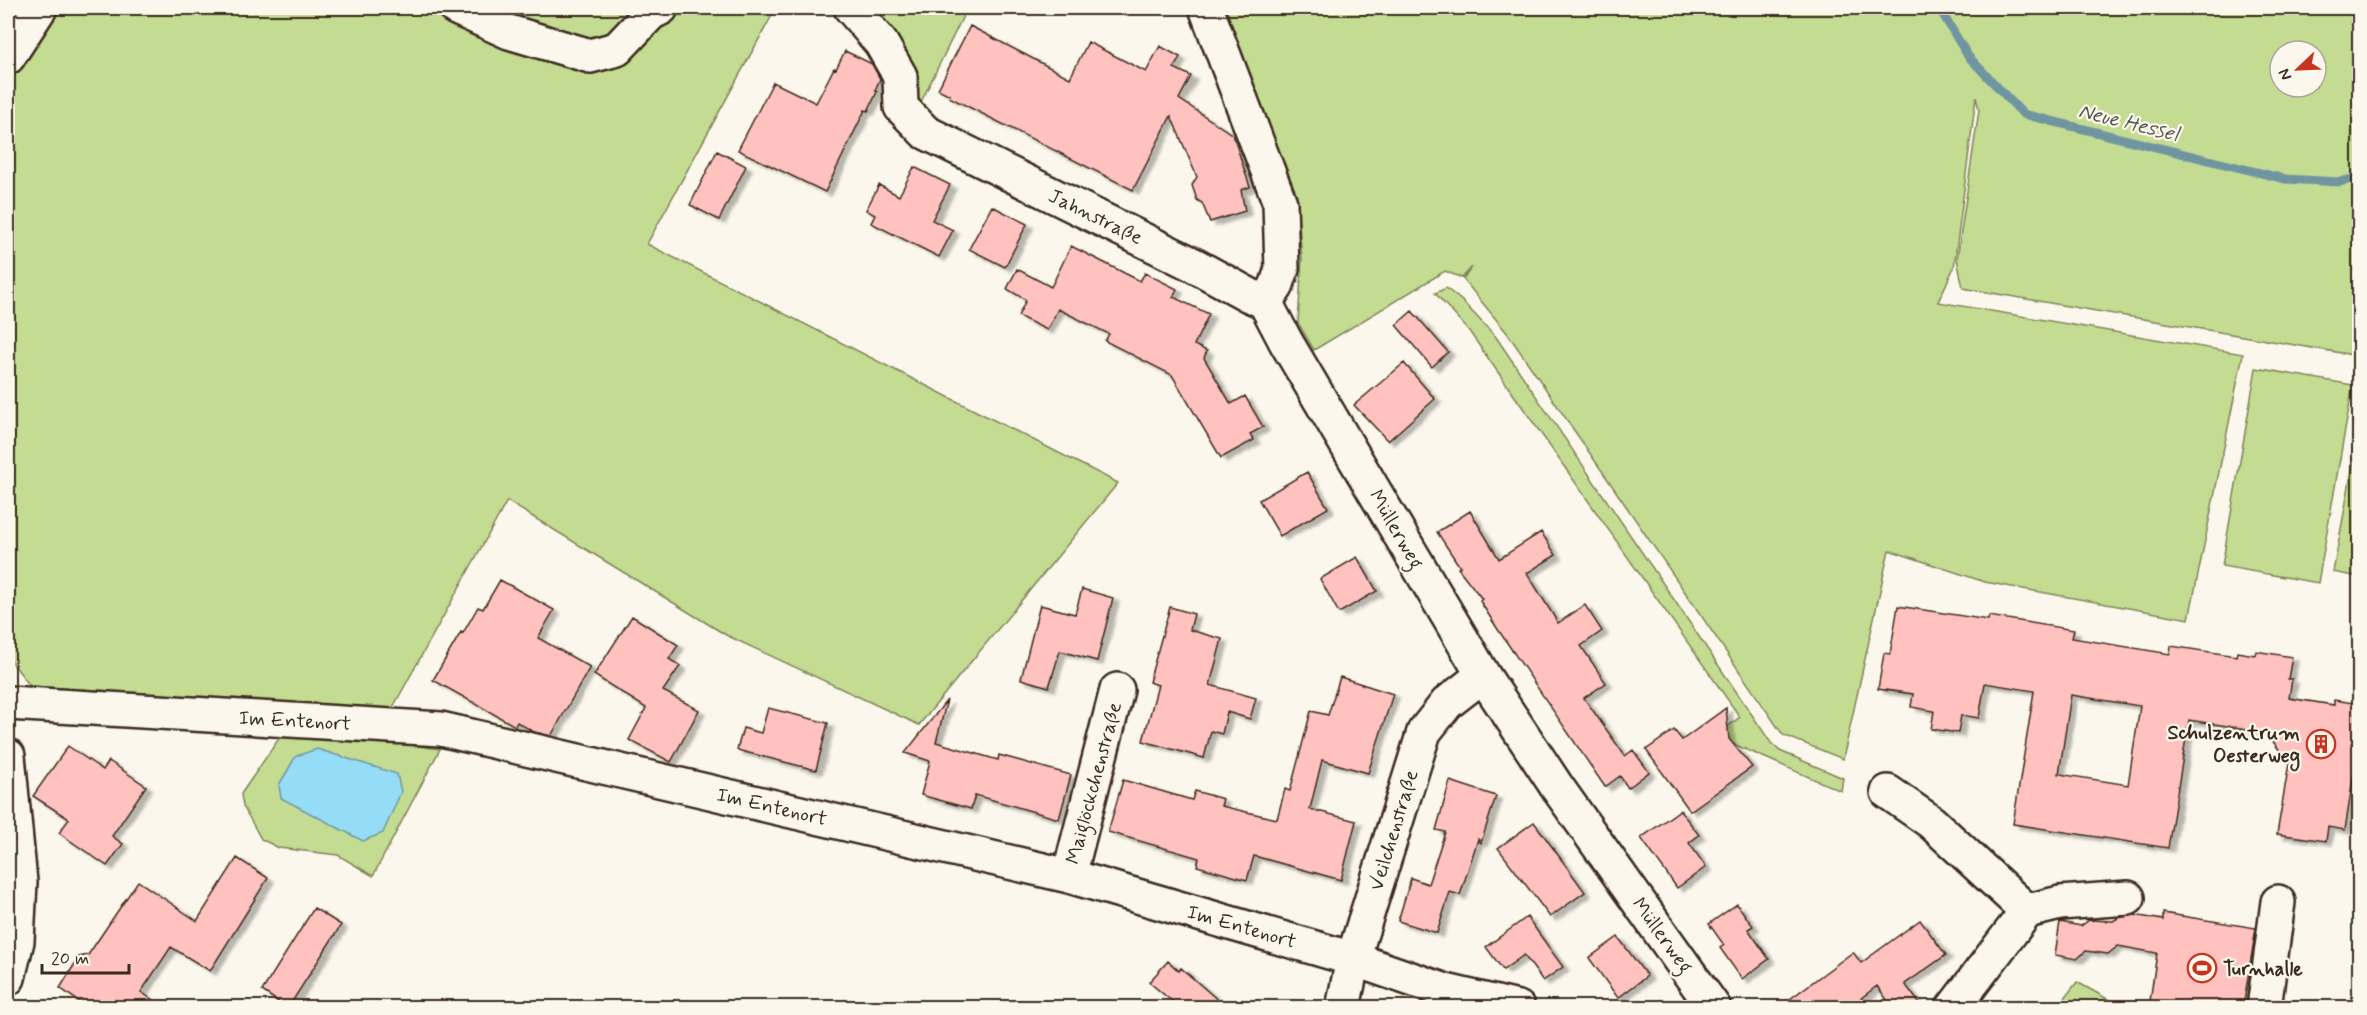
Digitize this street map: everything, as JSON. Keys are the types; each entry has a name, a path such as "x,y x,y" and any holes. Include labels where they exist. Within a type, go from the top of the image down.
{"street":[{"path":"8,57 39,8"},
{"path":"456,8 509,32 590,56 616,49 651,13 661,8"},
{"name":"Jahnstraße","path":"851,8 881,43 900,76 901,106 925,132 1265,302"},
{"path":"1206,8 1280,203 1282,269 1276,287 1265,302"},
{"name":"Müllerweg","path":"1265,302 1286,342 1483,675 1557,787 1714,1008"},
{"name":"Veilchenstraße","path":"1343,1008 1353,958 1424,732 1448,703 1483,675"},
{"name":"Maiglöckchenstraße","path":"1068,876 1118,690"},
{"name":"Im Entenort","path":"8,703 441,729 1068,876 1353,958 1446,991 1518,1008"},
{"path":"8,756 20,882 17,941 8,978"},
{"path":"1888,792 1931,822 2027,911"},
{"path":"1953,1008 2027,911 2060,903 2128,898"},
{"path":"2264,1008 2278,902"}],"green space":[{"path":"8,8 776,8 647,244 1118,483 919,725 726,635 507,501 392,709 30,686 8,657"},
{"path":"862,8 967,8 918,108"},
{"path":"1217,8 2359,8 2359,356 1963,288 1957,259 1979,110 1976,97 1954,267 1938,302 2243,354 2189,619 1985,582 1889,550 1843,759 1783,735 1508,334 1463,279 1472,267 1462,278 1445,271 1314,350 1298,323 1302,259 1297,203"},
{"path":"1446,288 1462,301 1496,337 1771,743 1780,751 1843,778 1841,791 1715,736 1740,717 1469,331 1435,293"},
{"path":"2256,368 2353,385 2318,583 2222,566"},
{"path":"2359,432 2359,577 2333,572"},
{"path":"282,734 382,741 440,749 373,876 338,855 279,848 261,839 243,806 241,794"},
{"path":"2077,982 2122,1007 2058,1007"}],"water":[{"path":"317,749 397,774 401,792 383,833 363,841 281,798 279,785 296,756"}],"building":[{"path":"970,26 1070,78 1088,42 1146,72 1160,46 1180,57 1174,68 1191,76 1179,99 1233,135 1250,187 1241,190 1245,211 1210,222 1202,203 1197,200 1192,185 1197,177 1171,116 1133,190 949,97 950,95 938,89"},
{"path":"845,51 872,64 880,79 868,111 865,110 825,192 738,150 773,82 816,103"},
{"path":"717,151 746,166 719,220 690,205"},
{"path":"914,167 950,185 932,220 953,230 939,257 871,223 875,215 866,210 879,185 899,196"},
{"path":"992,206 1027,224 1005,267 969,249"},
{"path":"1071,246 1140,281 1145,273 1177,289 1173,297 1209,314 1194,345 1207,351 1204,358 1231,404 1245,396 1263,427 1250,434 1254,440 1221,458 1172,375 1105,341 1109,334 1058,309 1047,330 1018,316 1026,300 1007,289 1017,269 1051,287"},
{"path":"1412,311 1448,352 1432,367 1396,325"},
{"path":"1404,363 1435,399 1388,441 1354,405"},
{"path":"1307,472 1328,508 1280,536 1259,500"},
{"path":"1470,511 1499,559 1541,532 1556,555 1527,573 1558,623 1585,605 1602,631 1581,646 1606,683 1584,698 1625,756 1633,750 1649,772 1628,788 1620,776 1605,787 1497,628 1480,601 1482,599 1458,568 1460,567 1437,532"},
{"path":"1357,557 1377,591 1339,613 1320,579"},
{"path":"500,580 554,610 538,638 590,667 551,736 534,732 517,722 515,726 433,680 461,632 463,633 478,607 483,609"},
{"path":"1082,589 1113,598 1097,661 1060,651 1049,687 1021,679 1040,605 1075,614"},
{"path":"1898,606 1988,620 1989,616 2074,630 2072,638 2170,654 2171,646 2236,656 2237,652 2255,655 2256,651 2292,657 2288,679 2292,679 2289,698 2334,705 2334,700 2360,704 2360,766 2355,766 2345,830 2328,827 2326,841 2277,834 2289,763 2266,732 2189,720 2168,848 2013,824 2034,691 1985,683 1979,718 1961,715 1958,733 1931,729 1934,711 1911,707 1913,694 1878,689 1884,653 1890,654","holes":["2071,695 2140,706 2128,785 2059,774"]},
{"path":"1170,607 1194,614 1190,630 1222,639 1210,685 1256,698 1250,719 1227,712 1222,734 1211,731 1204,758 1143,741 1158,685 1149,682"},
{"path":"632,616 678,645 669,659 680,666 663,691 699,710 671,762 629,740 646,708 594,675"},
{"path":"1340,677 1393,694 1368,773 1322,760 1310,809 1356,821 1341,880 1254,856 1247,880 1197,866 1199,858 1108,832 1123,780 1192,800 1195,791 1223,799 1221,806 1277,819 1285,789 1290,791 1311,711 1328,715"},
{"path":"947,700 936,742 998,760 999,755 1071,775 1059,819 975,795 971,809 921,795 930,761 905,753"},
{"path":"768,708 828,723 816,770 737,750 743,728 761,733"},
{"path":"1726,708 1729,739 1752,767 1690,811 1646,750 1674,730 1682,740"},
{"path":"68,746 103,770 109,761 146,786 112,836 123,844 107,866 59,833 69,819 33,796"},
{"path":"1450,781 1496,796 1481,843 1478,839 1460,895 1450,892 1437,933 1398,921 1411,878 1428,884 1445,832 1436,830"},
{"path":"1680,810 1699,835 1689,843 1706,867 1677,888 1641,838"},
{"path":"1534,822 1585,892 1550,917 1498,848"},
{"path":"237,858 268,878 210,971 171,947 141,992 165,1008 88,1008 60,988 79,957 88,955 138,881 197,921"},
{"path":"1737,904 1753,926 1748,929 1769,959 1742,979 1720,948 1724,945 1709,924"},
{"path":"314,908 341,925 288,1008 262,991"},
{"name":"Turnhalle","path":"2163,913 2256,928 2243,1008 2149,1008 2157,953 2118,946 2108,954 2086,951 2077,959 2055,955 2060,922 2081,926 2089,920 2113,921 2134,915 2163,920"},
{"path":"1527,917 1563,967 1543,981 1524,955 1503,970 1486,947"},
{"path":"1920,920 1946,955 1905,984 1923,1008 1893,1008 1877,986 1848,1008 1778,1008 1853,952 1861,963"},
{"path":"1618,937 1647,976 1618,998 1589,958"},
{"path":"1168,961 1179,971 1181,968 1227,1008 1180,1008 1149,982"}],"waterway":[{"name":"Neue Hessel","path":"1939,8 1968,56 2023,114 2285,179 2340,182 2360,177"}],"place":[{"name":"Schulzentrum Oesterweg","path":"2321,744"},
{"name":"Turnhalle","path":"2202,968"}]}
